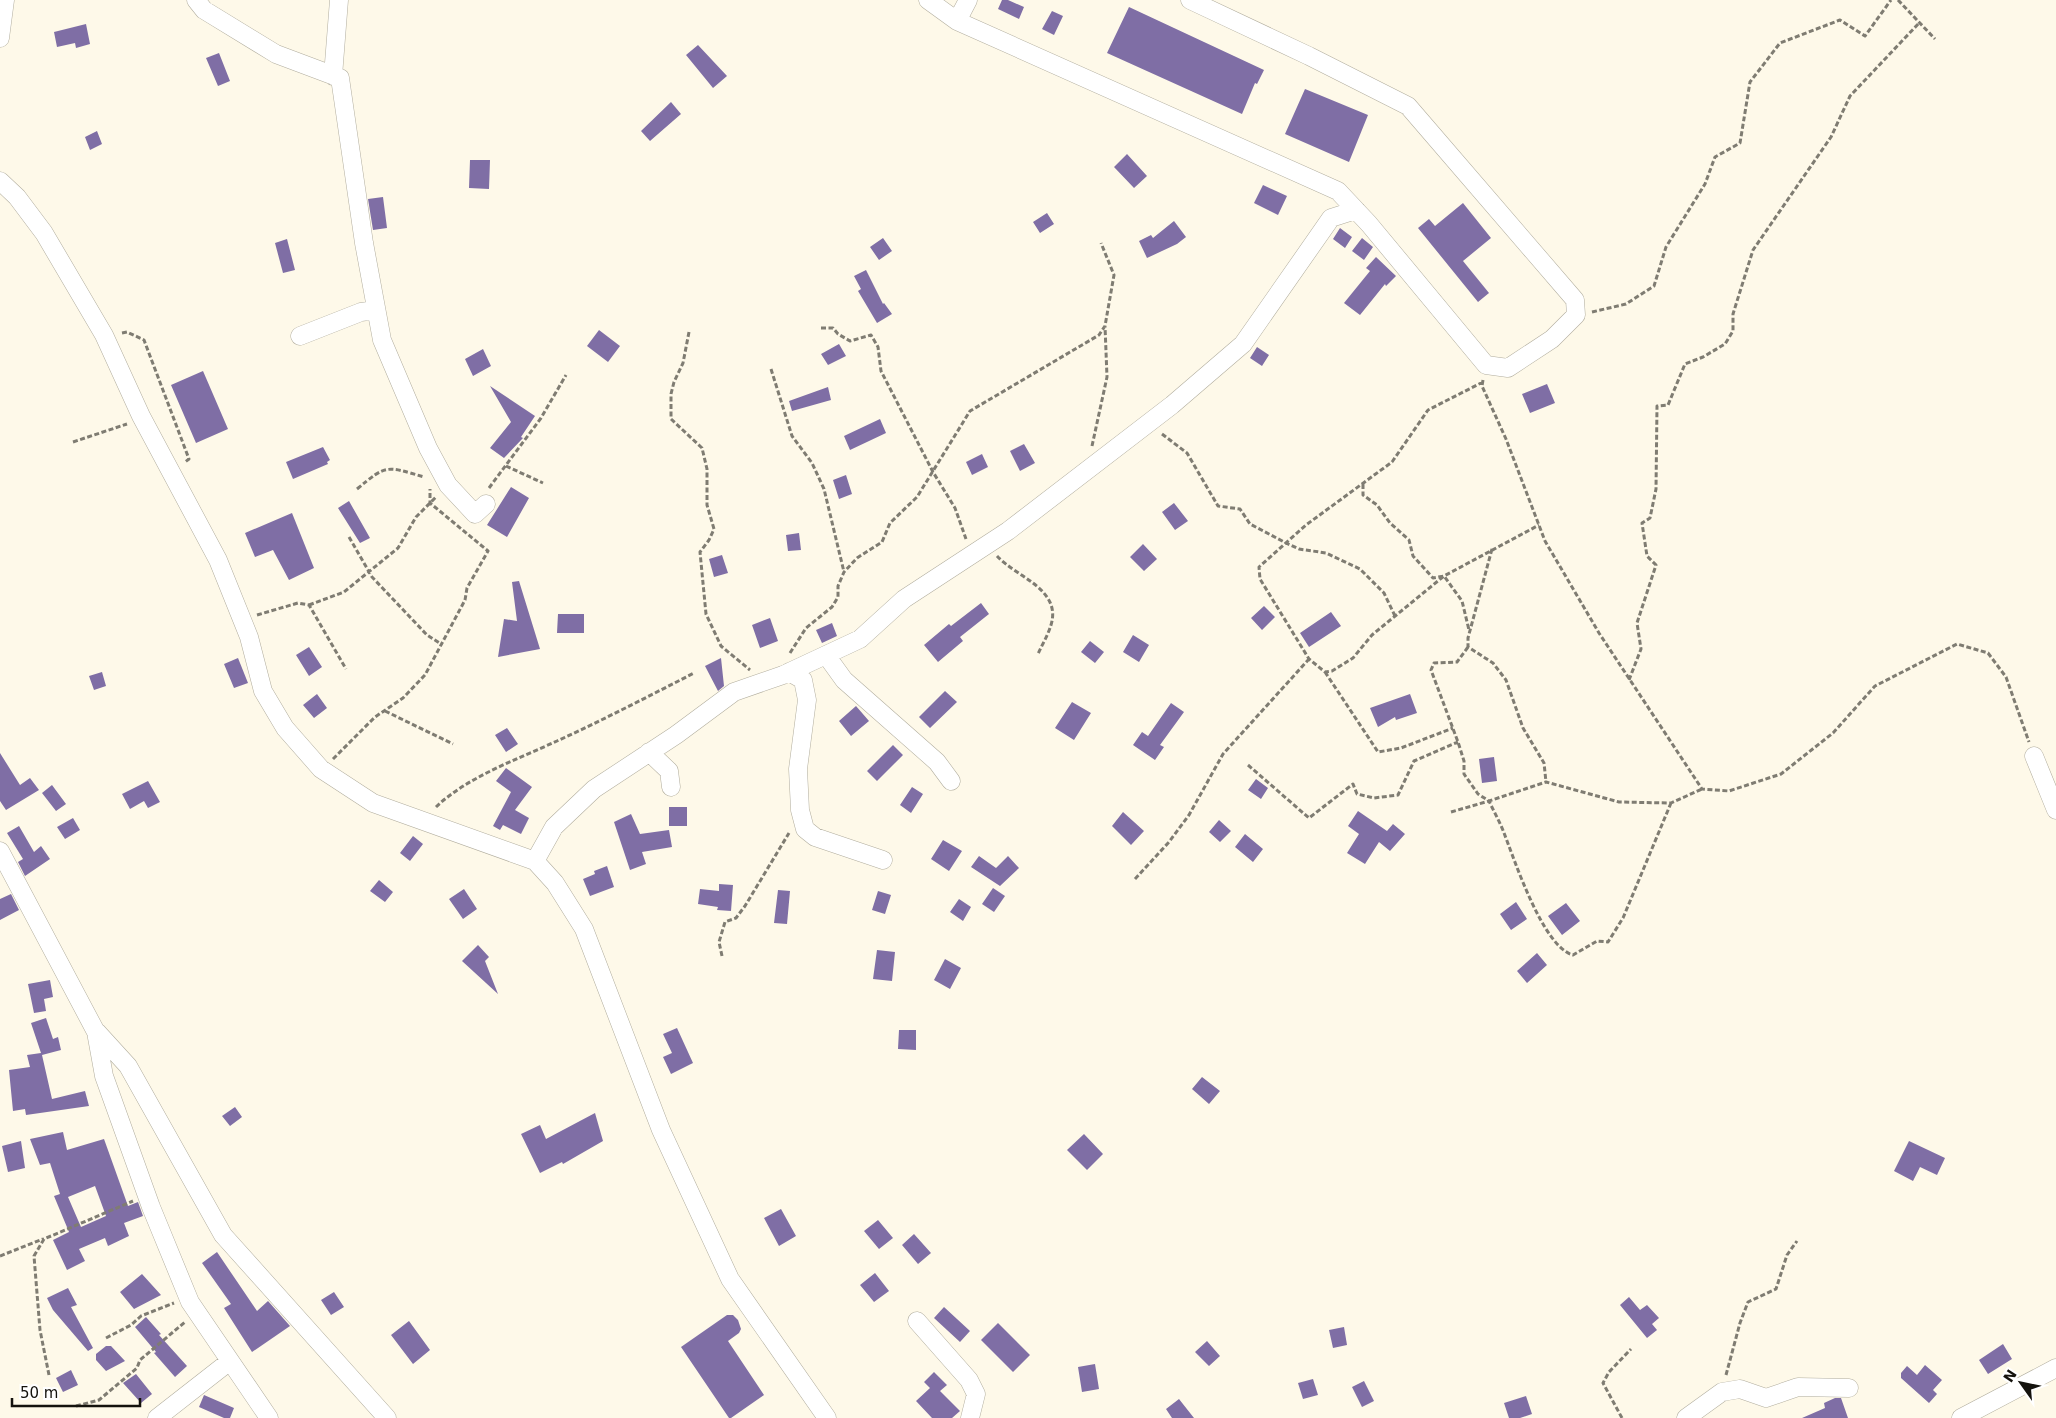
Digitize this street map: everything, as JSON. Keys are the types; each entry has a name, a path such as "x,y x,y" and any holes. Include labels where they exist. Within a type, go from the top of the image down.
{"street":[{"path":"0,38 5,0"},
{"path":"196,0 204,10 276,54 340,78 364,243 385,349 428,448 448,485 475,514 486,504"},
{"path":"333,76 339,0"},
{"path":"928,0 957,21 1338,191 1356,210 1484,373 1508,368 1552,339 1576,315 1575,300 1408,106 1309,56 1190,0"},
{"path":"957,21 968,0"},
{"path":"0,181 17,197 44,233 104,335 141,416 218,560 249,637 263,691 285,728 321,770 372,803 536,861 555,883 584,929 661,1130 730,1279 827,1418"},
{"path":"536,861 554,827 594,788 734,692 778,676 860,639 904,599 1008,531 1172,405 1243,344 1331,218 1356,210"},
{"path":"300,336 361,312 376,310"},
{"path":"826,655 844,680 937,762 951,781"},
{"path":"778,676 803,680 807,700 798,769 804,829 815,837 883,860"},
{"path":"649,752 669,771 670,787"},
{"path":"2034,756 2056,810"},
{"path":"0,851 96,1032 128,1066 222,1236 387,1418"},
{"path":"96,1032 104,1076 147,1195 192,1304 270,1418"},
{"path":"917,1321 969,1380 976,1394 970,1418"},
{"path":"157,1418 230,1361"},
{"path":"1961,1418 2056,1368"},
{"path":"1686,1418 1722,1392 1740,1389 1766,1398 1798,1387 1848,1388"}],"path":[{"path":"1576,315 1626,304 1654,286 1666,247 1705,184 1716,157 1740,143 1750,82 1780,43 1840,20 1865,36 1891,0"},
{"path":"1898,0 1935,39"},
{"path":"1630,680 1641,649 1637,623 1656,565 1647,556 1642,523 1650,518 1656,489 1657,406 1668,405 1685,364 1704,357 1725,344 1733,331 1733,314 1753,250 1831,137 1850,96 1920,22"},
{"path":"1088,470 1094,429 1107,377 1105,326 1114,275 1101,243"},
{"path":"689,332 683,363 670,394 671,418 702,448 707,469 707,505 714,529 700,552 706,614 721,646 778,676 790,652 806,628 832,607 838,597 838,586 844,572 857,558 882,542 890,522 918,497 970,411 1099,335 1105,326"},
{"path":"821,328 833,328 838,334 850,341 870,335 878,348 881,371 933,472 955,508 966,539 987,545 1006,566 1043,590 1051,601 1052,623 1038,654"},
{"path":"104,335 127,332 144,340 189,459 172,472"},
{"path":"772,370 792,436 812,463 824,489 844,572"},
{"path":"1484,373 1482,386 1506,439 1545,541 1584,608 1702,789"},
{"path":"1453,728 1401,748 1378,752 1324,672 1309,659 1260,579 1259,567 1306,525 1392,462 1428,410 1484,373"},
{"path":"486,504 488,501 488,490 541,418 566,375"},
{"path":"73,442 132,422 141,416"},
{"path":"1143,428 1164,435 1187,453 1218,506 1240,509 1250,524 1299,549 1326,553 1360,569 1384,593 1395,616"},
{"path":"506,466 543,483"},
{"path":"357,489 378,472 392,468 429,478"},
{"path":"1363,484 1363,496 1377,505 1390,523 1409,540 1413,556 1433,578 1444,576"},
{"path":"242,619 298,603 309,605 344,592 398,548 416,517 448,485"},
{"path":"430,486 430,503"},
{"path":"321,770 375,717 403,698 425,675 465,600 467,588 488,551 430,503"},
{"path":"1324,672 1332,671 1353,658 1372,635 1444,576 1539,525"},
{"path":"349,537 369,572 427,635 441,644"},
{"path":"1492,549 1470,630 1468,647 1457,662 1434,663 1431,670 1458,742 1464,761 1464,774 1478,794 1489,801 1535,910 1553,939 1565,953 1573,955 1597,941 1608,942 1623,918 1671,803"},
{"path":"1444,576 1462,601 1470,630"},
{"path":"309,605 346,669"},
{"path":"1451,812 1546,782 1619,802 1671,803 1702,789 1729,791 1781,774 1833,733 1875,686 1957,644 1988,652 2006,677 2034,756"},
{"path":"1468,647 1492,663 1506,680 1523,728 1544,763 1546,782"},
{"path":"1135,879 1169,842 1189,815 1223,754 1309,659"},
{"path":"423,820 444,800 500,765 603,720 694,673"},
{"path":"384,711 452,744"},
{"path":"1248,765 1309,818 1353,784 1357,794 1374,798 1398,795 1414,761 1458,742"},
{"path":"722,956 719,942 725,922 736,918 745,906 787,834 802,817"},
{"path":"0,1256 147,1195"},
{"path":"44,1239 34,1256 40,1330 49,1375"},
{"path":"1722,1392 1740,1323 1748,1302 1776,1288 1788,1255 1796,1241"},
{"path":"106,1338 131,1325 141,1316 192,1304"},
{"path":"76,1406 99,1400 136,1368 140,1360 169,1337 192,1304"},
{"path":"1622,1418 1602,1383 1609,1372 1632,1349"}],"building":[{"path":"1002,0 1008,0 1024,7 1019,19 998,9"},
{"path":"1129,7 1264,70 1257,84 1255,83 1242,114 1107,53"},
{"path":"1052,11 1063,16 1054,35 1042,29"},
{"path":"86,24 90,44 76,48 75,43 57,47 54,32"},
{"path":"698,45 727,76 713,88 686,55"},
{"path":"219,53 230,81 218,86 206,58"},
{"path":"1305,89 1368,115 1349,162 1285,134"},
{"path":"671,102 681,114 650,141 641,131"},
{"path":"97,131 102,144 90,150 85,137"},
{"path":"1127,154 1147,176 1134,188 1114,167"},
{"path":"470,160 490,160 489,189 469,188"},
{"path":"1263,185 1287,196 1278,215 1254,203"},
{"path":"383,197 387,228 373,230 368,199"},
{"path":"1463,203 1491,238 1463,261 1489,293 1478,302 1418,228 1429,219 1435,226"},
{"path":"1047,213 1054,224 1040,233 1033,222"},
{"path":"1174,221 1186,237 1177,244 1147,258 1139,241 1151,235 1153,238"},
{"path":"1340,228 1352,237 1345,248 1333,239"},
{"path":"883,238 892,251 879,260 870,247"},
{"path":"1362,238 1373,247 1364,260 1352,251"},
{"path":"287,239 295,270 283,273 275,243"},
{"path":"1376,257 1396,276 1386,286 1385,284 1360,315 1344,303 1370,271 1366,268"},
{"path":"866,270 883,304 892,314 877,323 858,291 861,289 854,276"},
{"path":"599,330 620,346 608,362 587,346"},
{"path":"839,344 846,356 828,365 821,354"},
{"path":"1257,347 1269,355 1262,366 1250,358"},
{"path":"483,349 491,366 473,376 465,359"},
{"path":"203,371 228,429 196,443 171,385"},
{"path":"1547,384 1555,403 1530,413 1522,394"},
{"path":"490,386 535,416 521,437 523,438 504,458 490,448 511,422"},
{"path":"828,387 831,400 792,411 789,401"},
{"path":"880,419 886,433 850,450 844,436"},
{"path":"1024,444 1035,463 1020,471 1010,451"},
{"path":"323,447 330,460 327,462 328,464 293,479 286,462"},
{"path":"982,454 988,467 972,475 966,462"},
{"path":"846,475 852,494 839,499 833,480"},
{"path":"511,487 529,498 507,537 487,525"},
{"path":"349,501 370,538 360,543 338,508"},
{"path":"1174,503 1188,521 1175,530 1162,512"},
{"path":"292,513 314,568 289,580 273,550 255,557 245,533"},
{"path":"799,533 801,550 788,551 786,535"},
{"path":"1143,544 1157,559 1144,571 1130,557"},
{"path":"722,555 728,573 714,577 709,559"},
{"path":"519,581 540,649 498,657 504,619 517,621 512,582"},
{"path":"981,603 989,614 960,637 963,641 938,662 924,645 949,624 951,626"},
{"path":"1264,606 1275,617 1262,630 1251,618"},
{"path":"1331,612 1341,626 1309,647 1300,633"},
{"path":"558,614 584,614 584,633 557,633"},
{"path":"770,618 778,641 760,648 752,625"},
{"path":"832,623 837,636 822,643 816,630"},
{"path":"1133,635 1149,645 1139,662 1123,652"},
{"path":"1090,641 1104,652 1095,663 1081,652"},
{"path":"309,647 322,667 309,676 296,655"},
{"path":"238,658 248,683 234,688 224,664"},
{"path":"721,658 724,686 718,691 705,666"},
{"path":"102,672 106,686 94,690 89,676"},
{"path":"945,691 957,702 930,728 919,717"},
{"path":"317,694 327,708 314,718 303,705"},
{"path":"1410,694 1417,713 1396,720 1395,717 1378,727 1370,708"},
{"path":"1072,702 1091,713 1074,740 1055,728"},
{"path":"1171,703 1184,712 1160,745 1164,747 1155,760 1133,745 1142,732 1148,736"},
{"path":"856,706 869,721 851,736 839,721"},
{"path":"507,728 518,744 506,752 495,735"},
{"path":"893,745 903,755 877,781 867,771"},
{"path":"0,753 20,785 30,778 39,790 6,810 0,801"},
{"path":"1494,757 1497,781 1482,783 1479,759"},
{"path":"506,768 532,787 515,810 529,818 521,834 503,825 500,830 493,826 511,792 496,781"},
{"path":"1256,779 1268,788 1261,799 1248,790"},
{"path":"148,781 160,802 148,808 144,801 130,809 122,794"},
{"path":"52,785 66,804 56,811 42,793"},
{"path":"912,787 923,794 911,813 900,805"},
{"path":"669,807 687,807 687,826 669,826"},
{"path":"1358,811 1387,831 1393,824 1405,834 1390,851 1379,842 1365,864 1347,853 1359,834 1348,826"},
{"path":"1123,812 1144,831 1131,845 1112,826"},
{"path":"631,814 640,834 669,830 672,847 642,852 646,864 630,870 614,822"},
{"path":"73,818 80,830 65,839 57,827"},
{"path":"1219,820 1231,831 1220,842 1209,832"},
{"path":"19,826 34,852 41,846 50,859 25,876 18,862 23,859 7,833"},
{"path":"1245,834 1263,849 1253,862 1235,847"},
{"path":"413,836 423,844 410,861 400,853"},
{"path":"943,840 962,851 949,871 931,859"},
{"path":"979,856 996,868 1008,856 1019,868 1000,886 971,867"},
{"path":"607,866 614,887 590,896 583,879 595,874 594,871"},
{"path":"379,880 393,892 385,902 370,891"},
{"path":"719,884 733,885 731,911 717,910 718,907 698,904 700,889 719,891"},
{"path":"993,888 1005,896 994,912 982,904"},
{"path":"464,889 477,909 463,919 449,899"},
{"path":"778,890 790,891 787,924 774,923"},
{"path":"878,891 891,895 885,914 872,910"},
{"path":"11,894 19,910 0,920 0,899"},
{"path":"959,899 971,907 963,921 950,912"},
{"path":"1516,902 1527,919 1511,930 1500,914"},
{"path":"1566,903 1580,921 1562,935 1548,916"},
{"path":"478,945 489,957 485,961 498,994 462,961"},
{"path":"877,950 895,952 892,981 873,979"},
{"path":"1537,953 1547,965 1527,983 1517,971"},
{"path":"945,959 961,968 950,989 934,980"},
{"path":"50,980 53,997 44,999 46,1011 34,1013 28,984"},
{"path":"46,1018 53,1039 58,1037 61,1050 42,1055 52,1099 85,1091 89,1106 26,1115 25,1109 13,1111 9,1070 30,1067 27,1055 41,1053 31,1023"},
{"path":"677,1028 693,1063 671,1074 663,1057 672,1053 663,1034"},
{"path":"899,1030 916,1030 916,1050 898,1049"},
{"path":"1202,1077 1220,1091 1209,1104 1192,1089"},
{"path":"235,1107 242,1117 230,1126 222,1116"},
{"path":"595,1113 603,1141 563,1164 562,1162 540,1173 521,1134 540,1125 546,1139"},
{"path":"63,1132 67,1150 104,1139 128,1206 138,1202 143,1216 124,1223 129,1236 108,1246 105,1238 79,1249 85,1261 67,1270 53,1240 69,1232 54,1196 60,1194 50,1163 40,1165 30,1139","holes":["95,1186 106,1216 81,1227 68,1197"]},
{"path":"1084,1134 1103,1154 1087,1170 1067,1150"},
{"path":"21,1141 25,1168 8,1172 2,1146"},
{"path":"1909,1141 1945,1158 1937,1175 1920,1167 1913,1181 1894,1171"},
{"path":"781,1209 796,1236 779,1246 764,1218"},
{"path":"878,1220 893,1238 879,1249 864,1231"},
{"path":"914,1234 931,1253 918,1264 902,1245"},
{"path":"217,1252 257,1311 268,1301 290,1326 252,1352 224,1308 231,1304 202,1263"},
{"path":"875,1273 889,1291 874,1302 860,1285"},
{"path":"142,1274 161,1295 134,1309 120,1292"},
{"path":"68,1288 77,1305 71,1307 93,1348 88,1351 53,1310 47,1298"},
{"path":"334,1292 344,1307 331,1315 321,1300"},
{"path":"1629,1297 1640,1310 1647,1305 1659,1318 1652,1324 1657,1330 1647,1338 1620,1305"},
{"path":"944,1307 970,1331 960,1342 934,1318"},
{"path":"727,1315 733,1315 738,1320 741,1329 739,1333 728,1341 764,1395 731,1418 729,1418 681,1347"},
{"path":"146,1317 161,1334 159,1335 187,1366 175,1377 135,1327"},
{"path":"409,1321 430,1350 413,1364 391,1335"},
{"path":"998,1323 1030,1355 1013,1372 981,1340"},
{"path":"1344,1327 1347,1345 1333,1348 1329,1330"},
{"path":"1207,1341 1220,1356 1209,1366 1195,1352"},
{"path":"2003,1344 2012,1359 1988,1374 1979,1360"},
{"path":"106,1346 111,1346 125,1361 106,1371 96,1360 96,1354"},
{"path":"1095,1364 1099,1389 1082,1392 1078,1367"},
{"path":"1925,1365 1942,1380 1933,1390 1937,1394 1929,1403 1901,1378 1901,1373 1907,1366 1917,1375"},
{"path":"71,1370 78,1385 63,1392 56,1378"},
{"path":"934,1372 947,1385 940,1391 960,1411 952,1418 932,1418 916,1401 930,1388 924,1382"},
{"path":"136,1374 152,1394 141,1403 123,1383"},
{"path":"1313,1379 1318,1395 1303,1399 1298,1383"},
{"path":"1364,1381 1374,1401 1362,1407 1352,1387"},
{"path":"204,1395 234,1408 230,1418 224,1418 199,1407"},
{"path":"1526,1396 1532,1414 1520,1418 1509,1418 1504,1403"},
{"path":"1835,1398 1841,1398 1848,1418 1802,1418 1825,1408 1824,1403"},
{"path":"1179,1399 1194,1418 1172,1418 1166,1409"}]}
